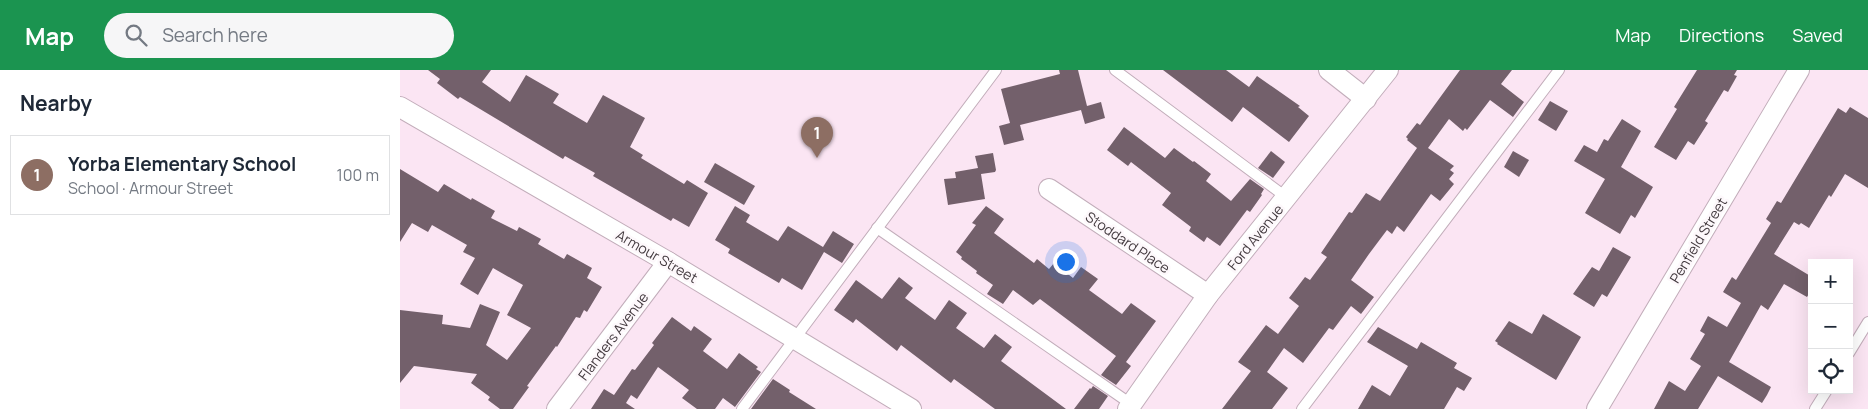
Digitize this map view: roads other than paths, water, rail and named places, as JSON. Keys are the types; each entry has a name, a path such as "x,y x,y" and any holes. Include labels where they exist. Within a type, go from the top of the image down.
{"street":[{"path":"1329,70 1366,99"},
{"name":"Ford Avenue","path":"1129,407 1208,295 1388,70"},
{"name":"Penfield Street","path":"1597,409 1800,70"},
{"name":"Armour Street","path":"400,107 668,262 910,409"},
{"name":"Stoddard Place","path":"1049,189 1208,295"},
{"name":"Flanders Avenue","path":"557,409 668,262"}],"lane":[{"path":"742,409 996,70"},
{"path":"1115,70 1286,197"},
{"path":"1302,409 1559,70"},
{"path":"877,228 1129,407"},
{"path":"1851,349 1868,322"},
{"path":"1815,409 1824,394"}],"place":[{"name":"Yorba Elementary School","path":"817,158"}]}
